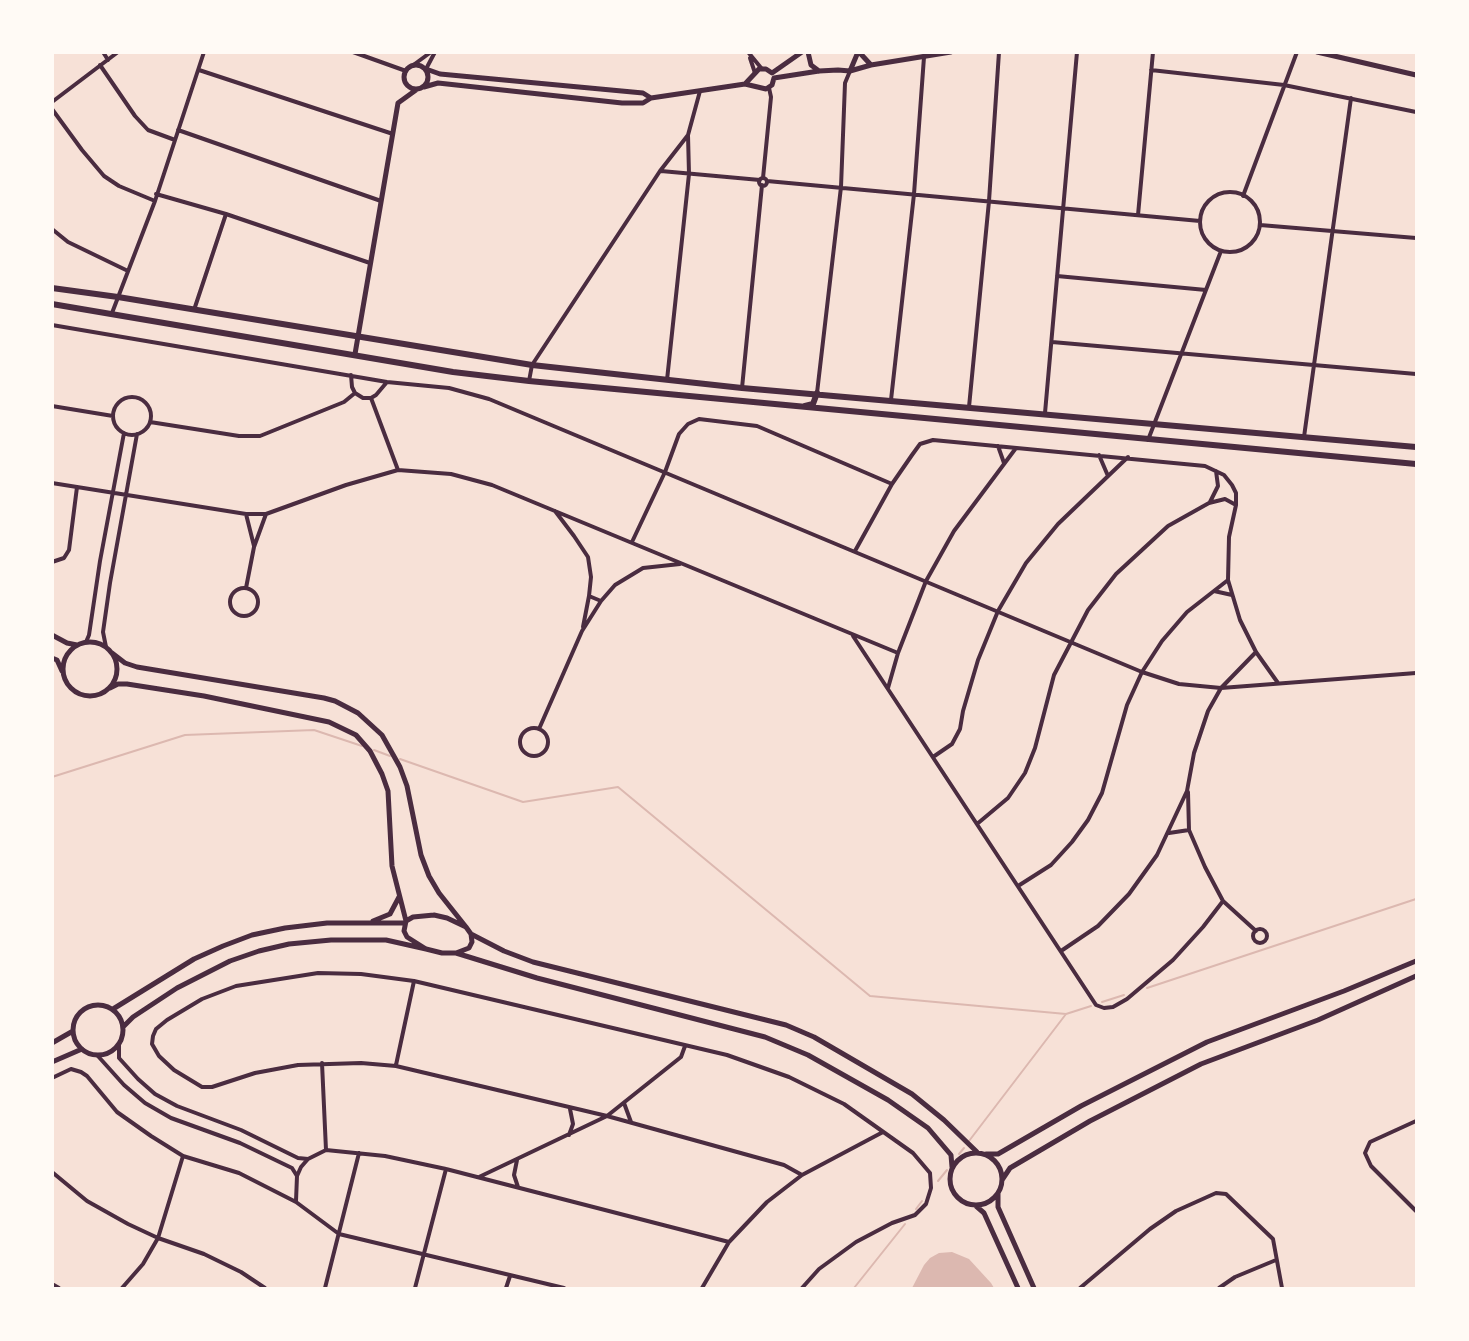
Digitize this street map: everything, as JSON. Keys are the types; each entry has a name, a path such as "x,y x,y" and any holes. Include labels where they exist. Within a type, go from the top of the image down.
{"main road":[{"path":"52,288 532,365 742,388 1416,447"},
{"path":"52,304 453,372 797,407 1416,464"},
{"path":"797,407 813,404 817,393"}],"street":[{"path":"103,52 108,60"},
{"path":"52,102 118,52"},
{"path":"112,313 155,201 204,52"},
{"path":"353,52 406,71"},
{"path":"416,90 405,84 406,71 433,52"},
{"path":"424,87 428,80 426,69 433,52"},
{"path":"748,53 762,69 772,73 802,52"},
{"path":"808,52 811,64 819,71"},
{"path":"817,393 841,187 845,83 859,52 871,65"},
{"path":"742,388 762,185 766,184 763,180 771,97 769,88 774,78 819,71 850,71 871,65 951,52"},
{"path":"969,407 989,201 999,52"},
{"path":"1045,413 1077,52"},
{"path":"1138,215 1153,52"},
{"path":"1243,196 1297,52"},
{"path":"1317,52 1416,75"},
{"path":"748,53 756,87"},
{"path":"891,400 914,194 924,57"},
{"path":"100,65 135,116 148,130 175,140"},
{"path":"412,66 419,65 440,74 643,93 651,98"},
{"path":"745,84 762,69"},
{"path":"199,70 393,135"},
{"path":"838,70 845,83"},
{"path":"1151,70 1284,85 1416,112"},
{"path":"355,354 398,103 416,90 438,83 622,103 644,103 651,98 745,84 762,90 769,88"},
{"path":"667,380 689,174 688,135 700,91"},
{"path":"1304,437 1351,98"},
{"path":"52,109 104,176 119,186 155,201"},
{"path":"178,130 381,201"},
{"path":"530,381 532,365 660,171 688,135"},
{"path":"660,171 1200,221"},
{"path":"1224,193 1243,196 1256,208 1260,225 1258,234 1247,247 1239,251 1221,251 1206,239 1202,231 1200,221 1202,211 1215,197 1224,193"},
{"path":"156,194 226,214 370,263"},
{"path":"194,310 226,214"},
{"path":"1260,225 1416,238"},
{"path":"52,229 68,242 128,271"},
{"path":"1148,440 1221,251"},
{"path":"1058,276 1206,290"},
{"path":"52,325 387,382 449,388 489,399 1142,672 1179,684 1221,688 1416,673"},
{"path":"1052,342 1416,374"},
{"path":"351,375 355,393 363,398 376,395 387,382"},
{"path":"150,422 239,436 260,436 344,402 355,393"},
{"path":"135,398 146,404 151,416 150,422 147,428 137,434 124,433 116,426 113,416 123,400 135,398"},
{"path":"370,398 398,470"},
{"path":"52,406 113,416"},
{"path":"632,542 665,472 679,434 688,424 699,419 757,426 892,484"},
{"path":"86,642 124,433"},
{"path":"106,647 103,632 137,434"},
{"path":"855,551 892,484 920,444 933,440 1205,466 1224,475 1236,493 1236,506 1229,537 1228,580 1240,620 1256,652 1278,683"},
{"path":"998,446 1004,463"},
{"path":"888,689 898,652 926,581 954,531 1016,448"},
{"path":"1100,455 1108,476"},
{"path":"933,757 952,744 960,729 978,660 998,611 1026,563 1058,524 1128,457"},
{"path":"52,483 246,514 266,514 346,485 398,470 451,474 492,485 898,652"},
{"path":"1209,503 1218,486 1216,470"},
{"path":"52,562 64,558 69,550 77,487"},
{"path":"977,824 1008,798 1025,772 1035,748 1054,675 1088,610 1116,574 1168,526 1209,503 1225,499 1236,506"},
{"path":"554,510 588,557 591,577 582,631"},
{"path":"246,514 254,547"},
{"path":"246,588 254,547 266,514"},
{"path":"539,729 582,631 601,601 615,585 643,568 681,564"},
{"path":"1018,886 1051,865 1072,843 1088,820 1102,793 1113,760 1124,713 1142,672 1162,641 1187,612 1228,580"},
{"path":"246,588 253,592 258,603 255,611 243,616 232,611 230,599 234,591 246,588"},
{"path":"1214,591 1232,595"},
{"path":"589,596 601,601"},
{"path":"52,635 67,643 77,645"},
{"path":"853,635 1096,1005 1104,1008 1113,1007 1127,999 1173,960 1222,902"},
{"path":"63,674 65,657 77,645 86,642 106,647 124,663 137,667 324,698 358,713 382,735 400,767 407,786 421,855 429,876 439,893 471,934 504,951 533,962 786,1026 814,1037 912,1094 944,1120 977,1152"},
{"path":"1256,652 1221,688 1208,711 1194,753 1188,791 1189,830 1222,902 1256,931"},
{"path":"110,688 117,671 112,653"},
{"path":"52,658 57,660 71,688 86,696 103,693 118,684 127,684 204,696 329,722 356,735 370,751 388,791 392,866 405,922 404,931 407,937 426,949"},
{"path":"530,728 539,729 547,739 546,747 541,754 528,754 521,747 520,738 530,728"},
{"path":"1061,951 1098,926 1129,894 1157,855 1188,791"},
{"path":"1168,833 1189,830"},
{"path":"368,923 390,914 399,897"},
{"path":"113,1010 194,959 222,945 252,935 327,923 405,922 413,917 434,915 466,927"},
{"path":"456,953 469,948 472,942 471,934"},
{"path":"123,1027 133,1017 177,988 230,961 259,951 289,944 386,940 441,953 456,953 537,978 765,1037 808,1055 888,1100 928,1128 951,1155 950,1176 953,1192 966,1203 981,1208 1018,1288"},
{"path":"952,1167 968,1154 977,1152 998,1154 1081,1106 1207,1042 1344,991 1416,961"},
{"path":"802,1174 784,1165 607,1116 396,1066 361,1063 298,1065 255,1073 212,1087 202,1087 174,1070 159,1056 152,1044 156,1029 167,1020 202,999 236,986 318,973 361,974 414,981 727,1055 789,1077 844,1104 913,1153 930,1173 931,1188 926,1204 915,1215 892,1223 856,1242 819,1269 802,1288"},
{"path":"1034,1288 998,1207 998,1193 1002,1180 1010,1168 1090,1121 1201,1064 1318,1020 1416,976"},
{"path":"396,1066 414,981"},
{"path":"297,1176 292,1168 250,1148 171,1118 145,1103 97,1055 82,1049 78,1044 73,1031 77,1016 90,1006 106,1006 120,1017 123,1027 118,1058 155,1094 177,1106 241,1130 298,1158 308,1159"},
{"path":"52,1043 73,1031"},
{"path":"97,1055 105,1054 119,1044"},
{"path":"477,1177 607,1116 681,1057 685,1046"},
{"path":"52,1062 82,1049"},
{"path":"322,1063 326,1150"},
{"path":"52,1078 70,1069 81,1072 117,1112 183,1156 239,1173 296,1202 339,1234 564,1288"},
{"path":"624,1102 631,1123"},
{"path":"569,1108 573,1124 569,1135"},
{"path":"1416,1121 1370,1142 1365,1154 1371,1166 1416,1211"},
{"path":"702,1288 729,1242 767,1202 802,1174 884,1132"},
{"path":"296,1202 297,1176 308,1159 326,1150 359,1153 446,1169 729,1242"},
{"path":"325,1288 359,1153"},
{"path":"986,1154 999,1166 1002,1180"},
{"path":"122,1288 144,1264 158,1238 183,1156"},
{"path":"517,1160 514,1175 519,1188"},
{"path":"415,1288 446,1169"},
{"path":"52,1172 87,1201 158,1238 204,1254 241,1272 265,1288"},
{"path":"975,1205 992,1200 998,1193"},
{"path":"1080,1288 1150,1229 1176,1211 1216,1193 1226,1194 1273,1239 1282,1288"},
{"path":"1219,1288 1235,1277 1276,1260"},
{"path":"506,1288 510,1276"},
{"path":"52,1284 59,1288"}],"shaded area":[{"path":"952,1252 969,1259 994,1288 912,1288 930,1258 939,1253"}],"waterway":[{"path":"52,777 185,735 314,730 362,746"},
{"path":"374,750 390,756"},
{"path":"400,759 523,802 618,787 870,996 1066,1014 1091,1006"},
{"path":"1147,988 1416,899"},
{"path":"1102,1002 1124,995"},
{"path":"969,1141 1066,1014"},
{"path":"959,1154 964,1148"},
{"path":"938,1181 947,1170"},
{"path":"916,1209 922,1201"},
{"path":"854,1288 905,1224"}]}
